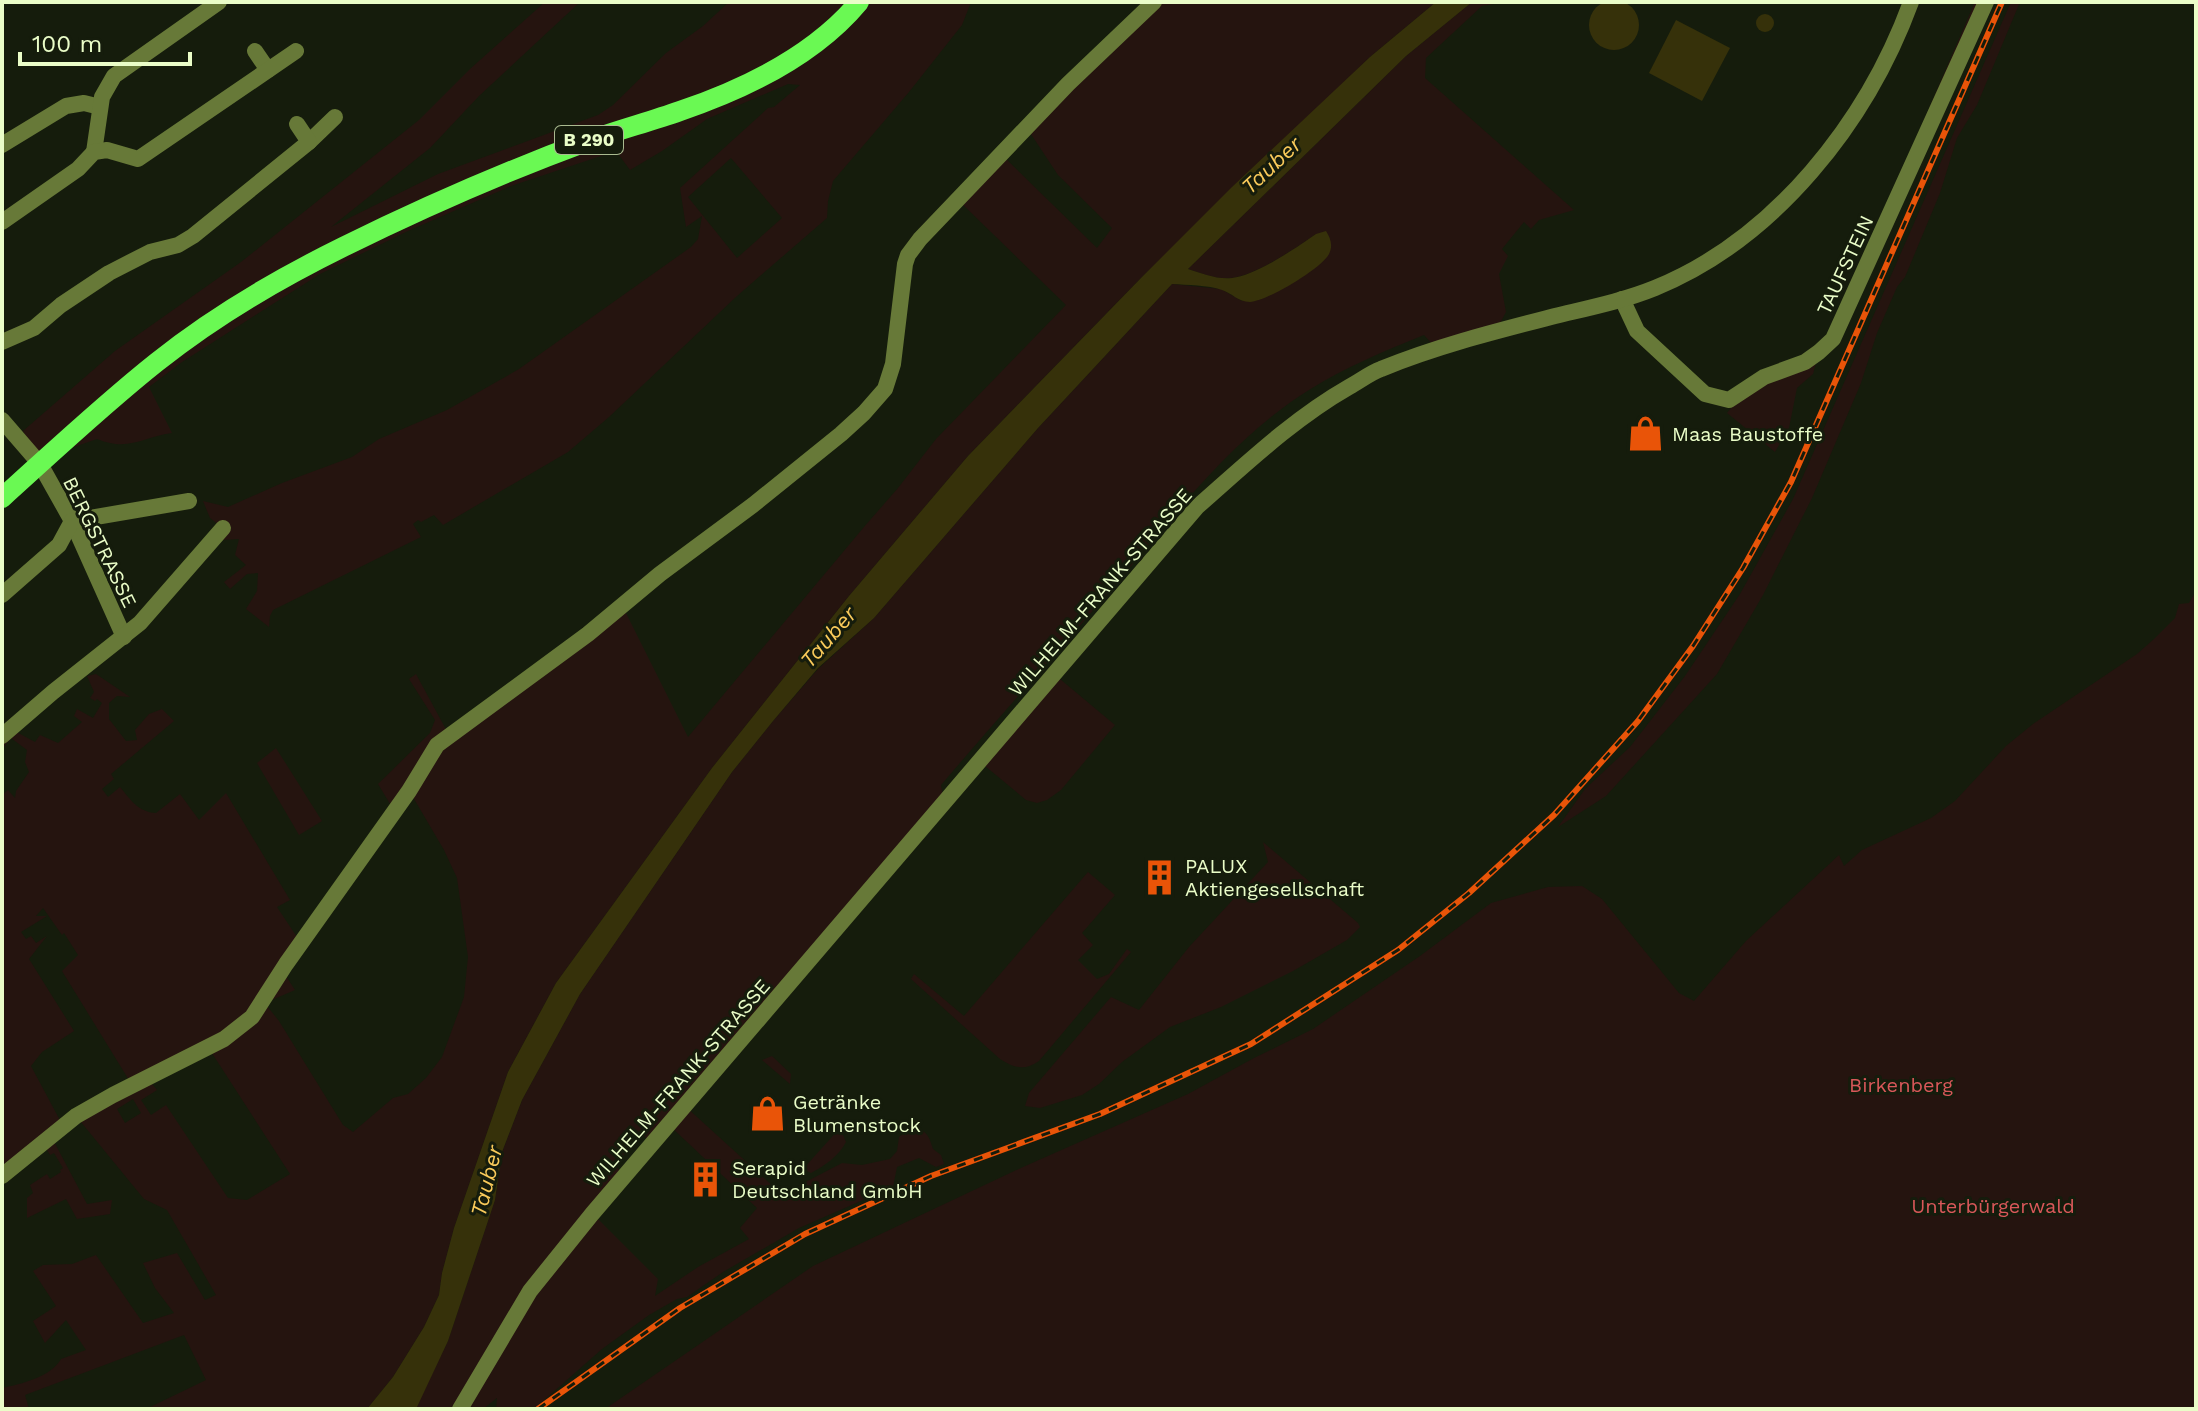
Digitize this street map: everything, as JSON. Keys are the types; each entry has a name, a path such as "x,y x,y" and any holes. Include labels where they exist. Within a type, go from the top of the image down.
{"main road":[{"name":"B 290","path":"2,498 156,362 240,305 342,248 492,179 589,140 682,111 760,77 825,36 859,2"}],"street":[{"path":"2,222 78,169 94,152 102,97 114,76 219,2"},
{"path":"2,1176 76,1116 224,1039 252,1017 409,791 437,745 588,634 864,413 885,389 893,364 901,288 908,255 1068,84 1154,2"},
{"name":"WILHELM-FRANK-STRASSE","path":"460,1409 530,1291 567,1245 1197,507 1298,419 1379,370 1462,340 1654,289 1713,259 1759,225 1830,149 1890,52 1911,2"},
{"name":"TAUFSTEIN","path":"1622,299 1637,331 1693,384 1705,394 1718,399 1729,400 1764,377 1805,362 1819,352 1833,339 1986,2"},
{"path":"255,51 268,70"},
{"path":"94,152 107,150 138,159 296,51"},
{"path":"2,145 66,106 84,103 100,107"},
{"path":"2,342 34,328 61,305 109,273 150,252 178,245 193,236 309,142 335,117"},
{"path":"297,124 309,142"},
{"name":"BERGSTRASSE","path":"2,420 40,464 72,521 124,637"},
{"path":"2,595 59,545 72,521 189,501"},
{"path":"2,736 140,623 223,528"}],"green space":[{"path":"545,2 580,2 479,96 430,148 331,227 438,174 598,115 613,105 666,53 729,2 971,2 962,25 833,181 827,218 737,296 609,417 568,452 443,525 434,515 421,522 418,520 413,524 421,537 273,610 269,627 246,609 257,591 258,573 247,574 230,589 224,582 246,565 235,555 239,539 222,540 223,528 210,518 203,501 228,507 352,457 379,439 447,410 519,369 691,247 698,239 702,216 686,227 680,188 768,108 774,107 800,85 788,84 707,119 630,170 616,151 511,186 320,274 182,362 149,387 172,433 127,444 97,439 40,464 23,431 115,351 241,262 419,120","holes":["731,158 782,218 737,258 688,197"]},
{"path":"1154,2 1436,2 1370,57 1141,278 968,456 849,596 712,768 556,983 508,1072 454,1228 439,1295 424,1327 393,1377 367,1409 146,1409 206,1380 184,1335 25,1395 29,1409 2,1409 2,1388 35,1379 50,1371 61,1359 86,1350 66,1320 45,1343 33,1321 56,1306 33,1271 43,1265 72,1264 96,1255 143,1323 174,1313 155,1288 143,1263 177,1253 205,1300 216,1295 167,1210 144,1199 76,1116 132,1085 62,971 78,955 43,908 36,916 47,916 21,932 26,939 31,936 36,943 47,936 29,959 74,1031 42,1052 31,1066 63,1126 51,1136 87,1204 112,1200 110,1214 77,1219 66,1199 27,1218 27,1198 33,1193 30,1185 47,1174 50,1179 63,1168 43,1143 2,1176 2,795 8,790 15,798 16,791 29,772 25,762 27,750 11,738 2,746 2,736 11,729 35,742 40,735 58,743 82,722 74,716 77,709 93,718 102,703 90,698 94,692 87,676 96,674 130,697 117,696 109,703 109,719 126,741 137,740 135,730 149,714 162,709 174,721 111,774 114,779 102,789 108,797 120,787 140,808 156,813 180,794 199,820 226,793 290,900 277,907 301,943 282,970 295,990 263,1001 279,1021 343,1125 353,1132 393,1098 408,1094 426,1078 442,1057 464,997 468,957 457,878 410,792 395,812 378,784 430,733 435,720 409,679 416,674 449,735 622,605 688,737 936,439 1066,305 957,199 1001,154 1097,248 1112,228 1058,175 1027,128","holes":["208,1047 290,1174 247,1200 228,1198 166,1105 151,1115 141,1100 157,1090 148,1079","133,1099 141,1113 125,1123 117,1109"]},
{"path":"1472,2 1505,2 1482,6 1426,58 1425,78 1574,210 1539,220 1531,229 1524,222 1502,249 1508,256 1499,274 1506,312 1496,331 1437,349 1424,335 1365,360 1281,409 1230,454 1183,504 941,785 944,802 685,1106 775,1188 788,1190 842,1163 862,1165 890,1159 897,1151 899,1137 912,1127 926,1134 944,1164 936,1167 919,1158 897,1167 893,1187 799,1228 723,1272 687,1297 677,1299 649,1315 602,1349 534,1409 496,1409 497,1398 483,1409 415,1409 448,1341 495,1200 502,1152 522,1100 580,994 732,772 818,669 874,618 1038,428 1172,284 1221,289 1242,301 1316,234 1275,260 1241,276 1220,278 1188,269 1406,56","holes":["669,1125 757,1208 740,1228 749,1239 698,1267 655,1296 658,1279 593,1214 622,1179 616,1163 644,1136 653,1143"]},
{"path":"1975,2 1986,2 1833,339 1819,352 1813,374 1797,388 1789,428 1775,452 1727,413 1746,389 1774,367 1805,357 1831,335"},
{"path":"2011,2 2020,2 1977,105 1957,138 1940,193 1905,277 1897,287 1877,333 1861,383 1812,498 1763,595 1717,674 1606,796 1558,827 1585,789 1630,747 1685,676 1740,594 1793,499"},
{"path":"2196,591 2196,1409 605,1409 813,1266 1023,1167 1188,1094 1313,1029 1491,903 1548,887 1582,886 1602,899 1679,993 1694,1001 1746,941 1839,855 1844,866 1862,850 1931,818 1955,801 2006,746 2033,724 2137,654 2175,618 2179,604 2189,603"},
{"path":"1054,674 1115,725 1061,790 1037,803 1026,800 979,761"},
{"path":"276,748 322,821 299,835 257,763"},
{"path":"1263,842 1360,927 1347,940 1293,971 1221,1007 1170,1027 1082,1095 1040,1108 1025,1106 1029,1093 1111,997 1139,1010 1189,947 1268,862"},
{"path":"1088,872 1115,895 1082,933 1093,945 1078,960 1097,979 1109,974 1127,949 1131,952 1039,1061 1024,1067 1010,1065 911,979 914,974 964,1016"},
{"path":"772,1056 791,1074 790,1084 762,1060"},
{"path":"840,1128 846,1142 839,1152 811,1173 803,1169"}],"water":[{"path":"1614,0 1632,7 1639,25 1632,43 1614,50 1596,43 1589,25 1596,7"},
{"name":"Tauber","path":"1436,2 1472,2 1406,56 1188,269 1221,278 1241,276 1326,231 1331,245 1324,260 1305,276 1250,302 1216,288 1172,284 1038,428 874,618 818,668 732,772 580,994 522,1100 502,1152 495,1200 448,1341 417,1407 367,1409 393,1377 424,1327 439,1295 454,1228 508,1072 556,983 712,768 849,596 968,456 1232,187 1370,57"},
{"path":"1761,14 1769,14 1774,23 1772,30 1761,32 1756,27 1756,19"},
{"path":"1676,20 1730,48 1702,101 1649,73"}],"railway":[{"path":"538,1409 680,1308 805,1234 931,1176 1100,1114 1251,1044 1398,950 1469,893 1554,815 1638,721 1693,646 1743,568 1791,482 2002,2"}],"place":[{"name":"Maas Baustoffe","path":"1646,434"},
{"name":"PALUX Aktiengesellschaft","path":"1159,878"},
{"name":"Getränke Blumenstock","path":"767,1114"},
{"name":"Serapid Deutschland GmbH","path":"706,1180"}],"park label":[{"name":"Birkenberg","path":"1901,1085"},
{"name":"Unterbürgerwald","path":"1993,1206"}]}
